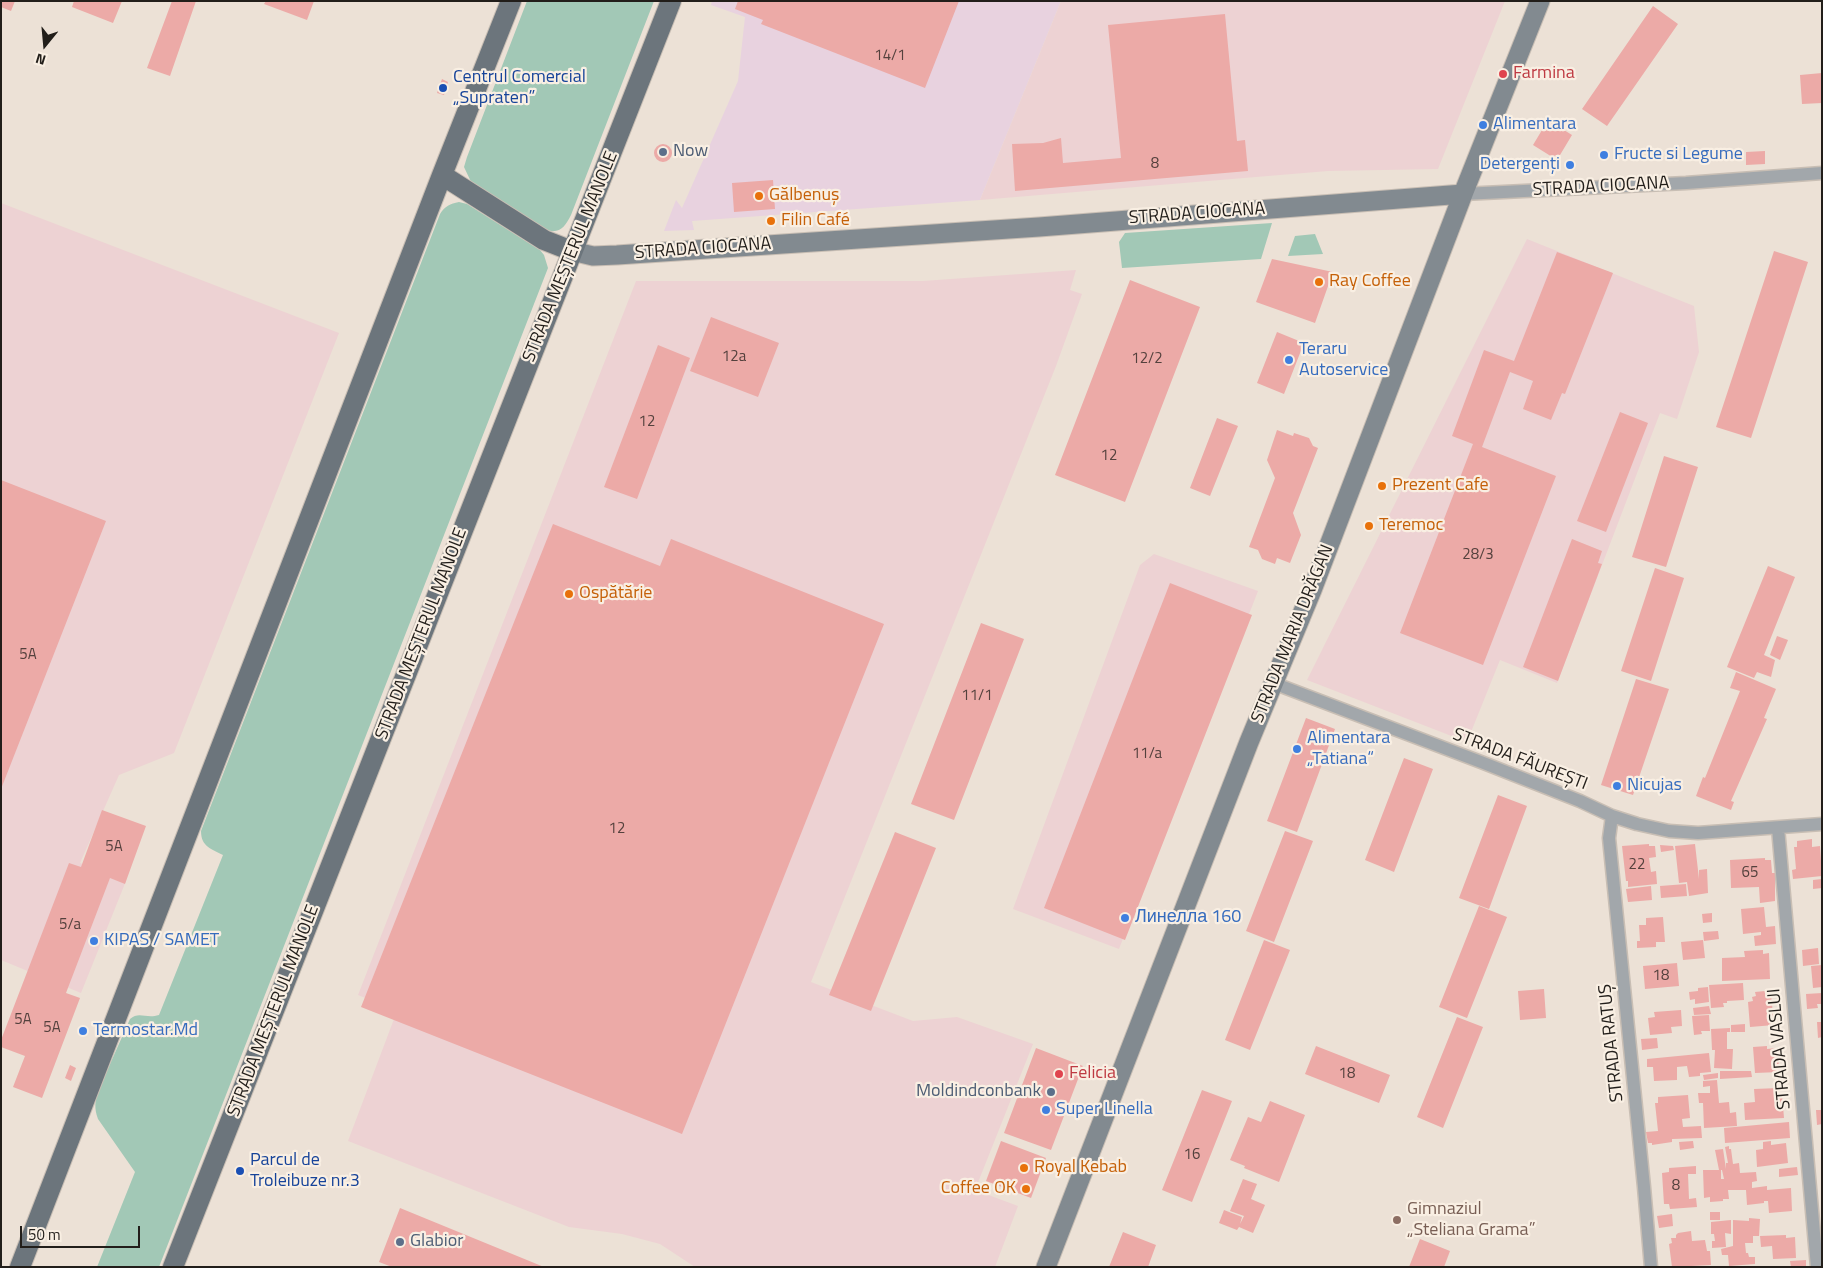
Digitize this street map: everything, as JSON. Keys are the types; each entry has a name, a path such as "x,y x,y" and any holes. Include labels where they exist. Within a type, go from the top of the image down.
{"main road":[{"path":"20,1267 511,1"},
{"name":"STRADA MEȘTERUL MANOLE","path":"172,1267 671,1"},
{"name":"STRADA MARIA DRĂGAN","path":"1046,1267 1273,683 1312,590 1463,194 1540,1"},
{"path":"442,175 544,240 572,252"},
{"name":"STRADA CIOCANA","path":"572,252 593,256 616,255 1048,226 1463,194"}],"street":[{"name":"STRADA CIOCANA","path":"1463,194 1822,174"},
{"name":"STRADA FĂUREȘTI","path":"1273,683 1490,765 1612,816 1669,831 1688,833 1822,824"},
{"name":"STRADA RATUȘ","path":"1612,816 1609,838 1644,1177 1651,1267"},
{"name":"STRADA VASLUI","path":"1778,828 1817,1267"}],"shaded area":[{"path":"712,1 1061,1 980,200 692,221 694,230 664,231 676,200 682,208 738,81 745,17 711,5"},
{"path":"1061,1 1505,1 1438,169 1328,171 980,200"},
{"path":"1,203 339,333 174,753 119,775 80,863 126,881 81,993 1,960"},
{"path":"1527,239 1694,306 1699,352 1677,419 1660,413 1557,683 1500,660 1467,742 1307,680"},
{"path":"1076,270 1070,290 1082,294 1056,366 811,982 913,1021 957,1017 1033,1044 975,1190 1018,1206 995,1267 695,1267 660,1244 622,1234 569,1227 348,1141 397,1011 358,995 636,281 923,281"},
{"path":"1154,554 1258,591 1119,949 1013,909 1140,565"}],"green space":[{"path":"527,1 654,1 571,215 562,228 555,231 546,230 473,186 464,167"},
{"path":"459,202 467,204 540,250 544,255 548,268 159,1267 97,1267 135,1172 98,1119 95,1105 98,1091 130,1019 140,1015 159,1015 223,855 205,844 201,831 440,214 448,206"},
{"path":"1272,223 1261,259 1122,268 1119,242 1125,233"},
{"path":"1315,234 1323,254 1288,256 1295,236"}],"building":[{"path":"1,1 15,1 11,11 1,7"},
{"path":"74,1 122,1 113,23 72,7"},
{"path":"172,1 196,1 170,76 147,68"},
{"path":"266,1 314,1 307,20 264,4"},
{"path":"738,1 959,1 925,88 761,24 763,20 735,9"},
{"path":"1653,6 1678,24 1607,126 1582,109"},
{"path":"1225,14 1237,141 1245,140 1248,171 1015,191 1012,144 1043,143 1061,138 1063,163 1121,158 1108,25"},
{"path":"1822,73 1822,103 1802,104 1800,75"},
{"path":"442,79 448,82 444,95 437,93"},
{"path":"1548,120 1572,135 1557,160 1533,145"},
{"path":"659,144 667,144 672,149 670,160 659,162 654,157 654,149"},
{"path":"1765,151 1765,164 1746,165 1746,152"},
{"path":"773,180 775,209 734,212 732,183"},
{"path":"1774,251 1808,262 1751,438 1716,427"},
{"path":"1557,252 1613,273 1565,394 1562,393 1551,420 1523,409 1533,381 1510,372 1482,447 1556,476 1483,665 1400,633 1473,444 1452,436 1484,350 1514,361"},
{"path":"1272,259 1333,272 1315,323 1256,302"},
{"path":"1130,280 1200,307 1125,502 1055,475"},
{"path":"711,317 779,343 758,397 690,371"},
{"path":"1277,332 1304,343 1284,394 1257,383"},
{"path":"658,345 690,358 637,499 604,487"},
{"path":"1620,412 1648,423 1606,532 1577,521"},
{"path":"1217,418 1238,426 1210,496 1190,488"},
{"path":"1277,430 1293,436 1294,433 1309,438 1313,446 1318,448 1293,513 1301,535 1290,563 1277,558 1275,564 1262,559 1258,550 1249,547 1275,478 1267,460"},
{"path":"1664,456 1698,467 1666,567 1632,557"},
{"path":"1,480 106,521 1,789"},
{"path":"553,524 660,566 671,539 884,624 682,1134 361,1007"},
{"path":"1572,539 1602,551 1598,563 1602,564 1558,681 1523,667"},
{"path":"1768,566 1795,577 1764,655 1775,660 1771,677 1757,672 1754,678 1727,667"},
{"path":"1655,568 1684,578 1651,681 1621,671"},
{"path":"1170,583 1252,615 1125,940 1044,908"},
{"path":"981,623 1024,639 954,820 911,804"},
{"path":"1777,636 1788,640 1780,660 1770,655"},
{"path":"1736,672 1776,689 1764,718 1767,719 1731,801 1734,802 1731,810 1696,796 1740,691 1730,688"},
{"path":"1636,679 1669,689 1633,795 1601,785"},
{"path":"1306,718 1335,729 1297,832 1267,821"},
{"path":"1404,758 1433,769 1394,872 1365,860"},
{"path":"1498,795 1527,806 1489,909 1459,898"},
{"path":"102,810 146,826 125,884 110,878 66,993 80,998 42,1098 13,1087 25,1056 1,1047 1,1040 69,863 81,867"},
{"path":"1285,831 1313,841 1274,942 1246,931"},
{"path":"895,832 936,848 871,1011 829,995"},
{"path":"1812,839 1812,847 1820,846 1822,876 1793,879 1792,870 1796,869 1794,847 1797,847 1797,841"},
{"path":"1649,844 1649,846 1655,846 1656,857 1649,858 1651,872 1656,871 1657,884 1628,887 1622,846"},
{"path":"1695,844 1699,879 1699,870 1707,869 1708,893 1689,896 1687,882 1679,883 1675,846"},
{"path":"1660,845 1673,846 1674,850 1661,852"},
{"path":"1765,858 1765,860 1771,860 1772,873 1775,873 1775,901 1760,903 1759,887 1731,888 1730,860"},
{"path":"1822,879 1822,888 1813,889 1813,880"},
{"path":"1686,884 1687,896 1661,898 1660,886"},
{"path":"1651,886 1652,900 1628,902 1626,889"},
{"path":"1479,906 1507,917 1467,1018 1439,1007"},
{"path":"1764,907 1766,927 1775,926 1776,944 1755,946 1754,936 1761,935 1761,932 1743,934 1741,909"},
{"path":"1712,913 1712,922 1703,923 1702,914"},
{"path":"1663,917 1665,942 1656,942 1656,947 1637,948 1637,941 1640,941 1639,925 1646,925 1646,918"},
{"path":"1718,931 1719,939 1704,941 1703,932"},
{"path":"1264,940 1290,950 1250,1050 1225,1040"},
{"path":"1703,940 1705,958 1683,960 1681,942"},
{"path":"1818,948 1819,964 1803,966 1802,950"},
{"path":"1763,950 1763,954 1769,953 1770,979 1722,981 1722,958 1745,957 1744,951"},
{"path":"1677,963 1679,986 1645,989 1643,966"},
{"path":"1822,965 1822,987 1813,988 1811,966"},
{"path":"1743,983 1744,1000 1727,1001 1727,1003 1723,1003 1724,1007 1711,1008 1709,985"},
{"path":"1708,987 1709,1002 1695,1004 1695,999 1690,1000 1689,992 1698,991 1698,988"},
{"path":"1544,989 1546,1018 1520,1020 1518,991"},
{"path":"1765,991 1765,995 1771,994 1774,1025 1750,1027 1748,1002 1753,1001 1752,997 1756,996 1755,992"},
{"path":"1822,993 1822,1004 1817,1004 1818,1008 1807,1009 1806,994"},
{"path":"1709,1006 1711,1014 1694,1015 1693,1008"},
{"path":"1681,1010 1682,1026 1671,1027 1672,1033 1650,1035 1648,1018 1655,1017 1654,1012"},
{"path":"1709,1015 1710,1031 1701,1031 1702,1034 1694,1035 1692,1016"},
{"path":"1457,1017 1483,1027 1443,1128 1417,1117"},
{"path":"1817,1022 1822,1022 1822,1037 1818,1038"},
{"path":"1745,1024 1745,1032 1731,1032 1731,1025"},
{"path":"1730,1028 1730,1032 1727,1032 1727,1049 1733,1049 1732,1069 1714,1068 1715,1050 1712,1050 1711,1029"},
{"path":"1657,1038 1658,1048 1642,1050 1641,1039"},
{"path":"1316,1046 1390,1075 1379,1103 1305,1074"},
{"path":"1767,1046 1767,1049 1778,1048 1779,1072 1755,1073 1753,1047"},
{"path":"1036,1048 1083,1066 1051,1150 1004,1133"},
{"path":"1709,1053 1711,1072 1700,1073 1700,1076 1689,1077 1687,1066 1677,1067 1677,1080 1654,1081 1653,1067 1647,1067 1647,1059"},
{"path":"70,1065 76,1068 71,1081 65,1078"},
{"path":"1720,1071 1751,1071 1752,1077 1720,1079"},
{"path":"1718,1073 1718,1078 1704,1080 1703,1075"},
{"path":"1717,1080 1719,1103 1729,1102 1730,1113 1736,1112 1737,1126 1704,1128 1703,1103 1699,1103 1698,1093 1710,1093 1710,1086 1703,1087 1703,1081"},
{"path":"1779,1088 1779,1094 1782,1094 1784,1118 1745,1120 1744,1103 1755,1102 1754,1089"},
{"path":"1202,1090 1232,1101 1192,1202 1162,1190"},
{"path":"1688,1095 1690,1118 1682,1119 1683,1127 1701,1126 1702,1138 1672,1139 1672,1142 1652,1145 1652,1143 1648,1143 1646,1132 1658,1131 1655,1103 1658,1103 1658,1097"},
{"path":"1270,1101 1305,1115 1279,1182 1244,1168 1245,1166 1230,1160 1248,1117 1261,1122"},
{"path":"1816,1110 1822,1110 1822,1124 1817,1125"},
{"path":"1789,1122 1790,1138 1725,1143 1724,1128"},
{"path":"1001,1141 1046,1158 1031,1198 986,1181"},
{"path":"1693,1141 1694,1148 1680,1150 1679,1142"},
{"path":"1771,1141 1771,1145 1786,1143 1788,1163 1757,1167 1756,1150 1763,1149 1763,1142"},
{"path":"1729,1146 1733,1164 1739,1163 1740,1173 1756,1172 1757,1181 1752,1182 1752,1188 1767,1186 1767,1190 1791,1188 1792,1211 1769,1213 1768,1201 1747,1205 1746,1190 1728,1190 1729,1199 1710,1202 1710,1197 1704,1198 1703,1170 1719,1170 1715,1150 1723,1149 1726,1169 1726,1163 1728,1163 1725,1147","holes":["1722,1170 1724,1179 1721,1179"]},
{"path":"1696,1166 1696,1174 1688,1174 1689,1199 1696,1198 1697,1207 1670,1209 1669,1204 1664,1204 1662,1173 1669,1172 1669,1168"},
{"path":"1797,1167 1798,1175 1779,1177 1779,1169"},
{"path":"1243,1179 1257,1184 1251,1199 1265,1205 1253,1233 1239,1227 1237,1230 1219,1223 1224,1210 1242,1217 1240,1224 1244,1216 1230,1211"},
{"path":"400,1208 544,1267 392,1267 379,1262"},
{"path":"1710,1212 1720,1212 1720,1220 1710,1220"},
{"path":"1672,1214 1673,1226 1659,1228 1657,1216"},
{"path":"1749,1218 1760,1219 1759,1236 1753,1236 1753,1243 1745,1243 1746,1253 1748,1253 1749,1257 1755,1257 1755,1264 1729,1266 1728,1255 1722,1255 1721,1249 1733,1246 1733,1220 1749,1221"},
{"path":"1731,1220 1731,1234 1725,1233 1726,1247 1712,1248 1712,1241 1715,1241 1714,1234 1711,1234 1711,1222"},
{"path":"1691,1231 1692,1241 1705,1240 1707,1251 1710,1251 1711,1265 1672,1267 1669,1244 1672,1243 1671,1238 1676,1238 1678,1233"},
{"path":"1123,1232 1156,1245 1148,1267 1109,1267"},
{"path":"1786,1235 1786,1238 1795,1237 1796,1258 1773,1259 1772,1246 1761,1247 1760,1236"},
{"path":"1420,1239 1450,1251 1444,1267 1409,1267"},
{"path":"1806,1260 1806,1267 1791,1267 1790,1261"}],"place":[{"name":"Farmina","path":"1503,74"},
{"name":"Centrul Comercial „Supraten”","path":"443,88"},
{"name":"Alimentara","path":"1483,125"},
{"name":"Now","path":"663,152"},
{"name":"Fructe si Legume","path":"1604,155"},
{"name":"Detergenți","path":"1570,165"},
{"name":"Gălbenuș","path":"759,196"},
{"name":"Filin Café","path":"771,221"},
{"name":"Ray Coffee","path":"1319,282"},
{"name":"Teraru Autoservice","path":"1289,360"},
{"name":"Prezent Cafe","path":"1382,486"},
{"name":"Teremoc","path":"1369,526"},
{"name":"Ospătărie","path":"569,594"},
{"name":"Alimentara „Tatiana“","path":"1297,749"},
{"name":"Nicujas","path":"1617,786"},
{"name":"Линелла 160","path":"1125,918"},
{"name":"KIPAS / SAMET","path":"94,941"},
{"name":"Termostar.Md","path":"83,1031"},
{"name":"Felicia","path":"1059,1074"},
{"name":"Moldindconbank","path":"1051,1092"},
{"name":"Super Linella","path":"1046,1110"},
{"name":"Royal Kebab","path":"1024,1168"},
{"name":"Parcul de Troleibuze nr.3","path":"240,1171"},
{"name":"Coffee OK","path":"1026,1189"},
{"name":"Gimnaziul „Steliana Grama”","path":"1397,1220"},
{"name":"Glabior","path":"400,1242"}]}
